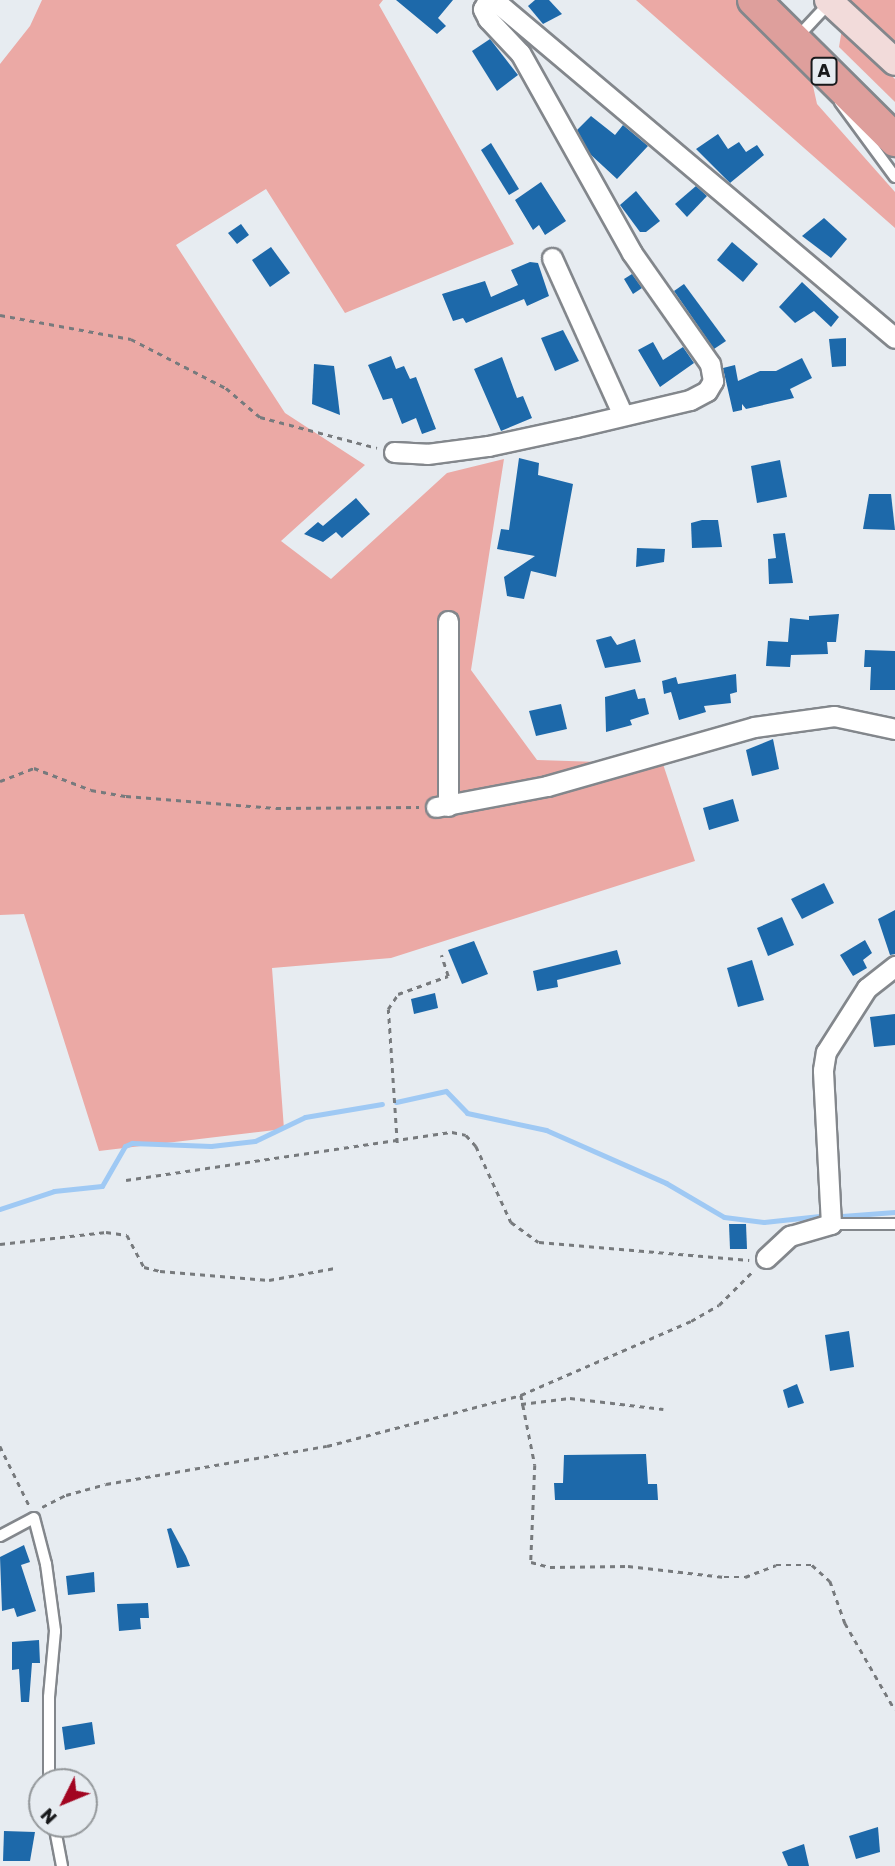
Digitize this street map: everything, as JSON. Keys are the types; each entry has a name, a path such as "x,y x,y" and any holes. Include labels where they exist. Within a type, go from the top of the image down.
{"highway":[{"name":"A","path":"754,0 895,140"},
{"path":"774,0 895,114"}],"main road":[{"path":"829,1 895,62"}],"street":[{"path":"394,452 427,454 488,446 701,396 711,387 712,369 632,253 520,53 488,19 483,9 488,0"},
{"path":"494,0 895,338"},
{"path":"552,258 622,413"},
{"path":"449,621 442,807 593,774 754,727 834,716 895,729"},
{"path":"766,1258 790,1236 831,1224 823,1083 826,1052 867,988 895,966"}],"lane":[{"path":"805,29 829,1"},
{"path":"821,68 851,122 895,177"},
{"path":"831,1224 895,1224"},
{"path":"0,1536 34,1518 53,1600 55,1631 50,1768"},
{"path":"56,1838 61,1866"}],"path":[{"path":"0,315 131,339 226,388 260,417 288,428 394,452"},
{"path":"0,781 34,768 92,790 126,796 275,808 442,807"},
{"path":"397,1143 388,1009 398,994 447,976 441,955"},
{"path":"126,1180 288,1154 397,1143 436,1132 466,1135 485,1161 511,1222 538,1242 737,1261 766,1258"},
{"path":"0,1244 106,1232 127,1235 145,1267 160,1271 269,1280 335,1268"},
{"path":"0,1446 34,1518 53,1500 80,1491 327,1446 521,1395 691,1321 719,1305 766,1258"},
{"path":"521,1395 535,1465 531,1562 550,1567 628,1566 724,1577 745,1577 776,1565 811,1564 830,1581 845,1623 895,1710"},
{"path":"521,1404 570,1398 663,1409"}],"shaded area":[{"path":"42,0 383,0 379,5 514,244 345,313 266,189 176,245 285,413 365,465 281,541 331,579 447,473 504,459 471,670 537,760 663,764 695,861 391,958 272,968 284,1129 99,1151 24,914 0,915 0,64 30,26"},
{"path":"636,0 739,0 809,68 817,104 895,192 895,228"},
{"path":"842,0 895,0 895,49"},
{"path":"842,29 895,79 895,102 839,47"}],"building":[{"path":"396,0 453,0 438,18 446,26 437,34"},
{"path":"535,0 549,0 562,14 543,24 528,6"},
{"path":"490,39 518,75 497,91 472,51"},
{"path":"591,116 615,135 623,125 648,146 617,179 590,154 577,130"},
{"path":"718,134 728,149 739,142 746,152 757,145 764,155 730,183 696,149"},
{"path":"491,143 519,189 509,195 481,150"},
{"path":"541,182 566,221 545,235 539,225 533,230 515,200"},
{"path":"696,186 707,196 687,217 675,204"},
{"path":"636,191 660,221 646,232 640,232 620,205"},
{"path":"824,218 847,239 831,258 802,236"},
{"path":"241,224 249,235 237,244 228,233"},
{"path":"732,242 758,264 743,282 717,260"},
{"path":"271,247 290,273 270,287 252,260"},
{"path":"530,262 538,263 549,296 527,306 524,299 466,323 463,318 453,321 442,294 485,281 491,297 518,285 511,270"},
{"path":"632,274 642,288 633,294 624,279"},
{"path":"802,282 839,317 831,327 814,311 795,323 779,307"},
{"path":"684,284 726,341 714,349 674,291"},
{"path":"563,330 579,361 555,371 541,338"},
{"path":"846,338 846,366 832,367 829,339"},
{"path":"653,342 663,360 683,347 694,363 660,387 638,350"},
{"path":"391,356 396,369 404,366 410,379 416,377 436,429 422,434 416,418 402,424 392,398 383,400 368,365"},
{"path":"502,357 517,398 523,396 532,418 501,431 474,369"},
{"path":"802,358 812,378 790,389 794,398 746,409 742,404 742,410 733,412 723,368 735,365 738,381 760,371 776,371"},
{"path":"314,364 334,366 340,415 312,404"},
{"path":"519,458 539,463 538,475 573,484 556,577 531,571 524,599 507,596 504,577 535,556 497,549 501,529 509,530"},
{"path":"780,460 787,497 757,503 751,466"},
{"path":"869,494 891,494 895,530 863,529"},
{"path":"356,498 370,514 342,538 336,532 323,542 304,534 318,522 323,526"},
{"path":"718,520 722,547 692,548 691,523"},
{"path":"785,533 793,583 769,584 768,559 776,558 773,534"},
{"path":"637,548 665,549 664,562 636,567"},
{"path":"839,614 836,642 827,642 828,654 791,655 790,667 766,666 768,641 788,642 790,618 809,620 809,616"},
{"path":"611,636 617,645 635,639 641,662 605,668 596,640"},
{"path":"865,650 895,651 895,690 870,690 871,667 864,667"},
{"path":"736,674 737,692 730,694 731,703 704,706 706,712 679,720 671,692 664,694 662,681 676,677 678,684"},
{"path":"635,689 638,699 645,698 649,714 630,720 632,725 606,732 605,697"},
{"path":"561,704 567,729 536,736 529,711"},
{"path":"773,739 779,769 752,776 746,750"},
{"path":"733,799 739,821 709,830 703,808"},
{"path":"824,883 834,903 802,919 791,899"},
{"path":"895,910 895,954 890,955 878,919"},
{"path":"782,917 794,945 768,956 757,928"},
{"path":"865,940 872,953 863,960 867,968 853,976 840,955"},
{"path":"474,941 488,974 462,984 448,950"},
{"path":"617,950 621,964 557,980 558,987 537,991 533,971"},
{"path":"752,960 764,1000 738,1007 727,968"},
{"path":"435,993 438,1008 414,1014 411,999"},
{"path":"895,1014 895,1045 874,1047 870,1017"},
{"path":"729,1224 746,1224 747,1249 730,1249"},
{"path":"849,1331 854,1367 830,1371 825,1335"},
{"path":"797,1384 804,1403 788,1408 783,1390"},
{"path":"646,1454 648,1484 657,1484 658,1500 555,1500 554,1483 563,1483 564,1455"},
{"path":"171,1528 190,1566 177,1568 167,1529"},
{"path":"24,1545 30,1562 21,1565 36,1611 17,1617 14,1608 2,1611 0,1557"},
{"path":"94,1572 95,1592 68,1595 66,1576"},
{"path":"148,1603 149,1618 140,1618 141,1629 119,1631 117,1604"},
{"path":"39,1640 40,1663 32,1663 29,1702 21,1702 19,1669 12,1670 12,1642"},
{"path":"92,1722 95,1744 65,1750 62,1727"},
{"path":"878,1827 880,1852 856,1859 849,1836"},
{"path":"4,1831 28,1832 28,1838 34,1838 30,1861 3,1861"},
{"path":"804,1844 809,1866 788,1866 782,1852"}],"waterway":[{"path":"396,1102 446,1091 467,1113 546,1130 666,1183 724,1217 764,1222 820,1216"},
{"path":"0,1209 54,1191 102,1186 125,1146 132,1143 211,1146 255,1141 305,1117 382,1104"},
{"path":"842,1216 895,1212"}]}
